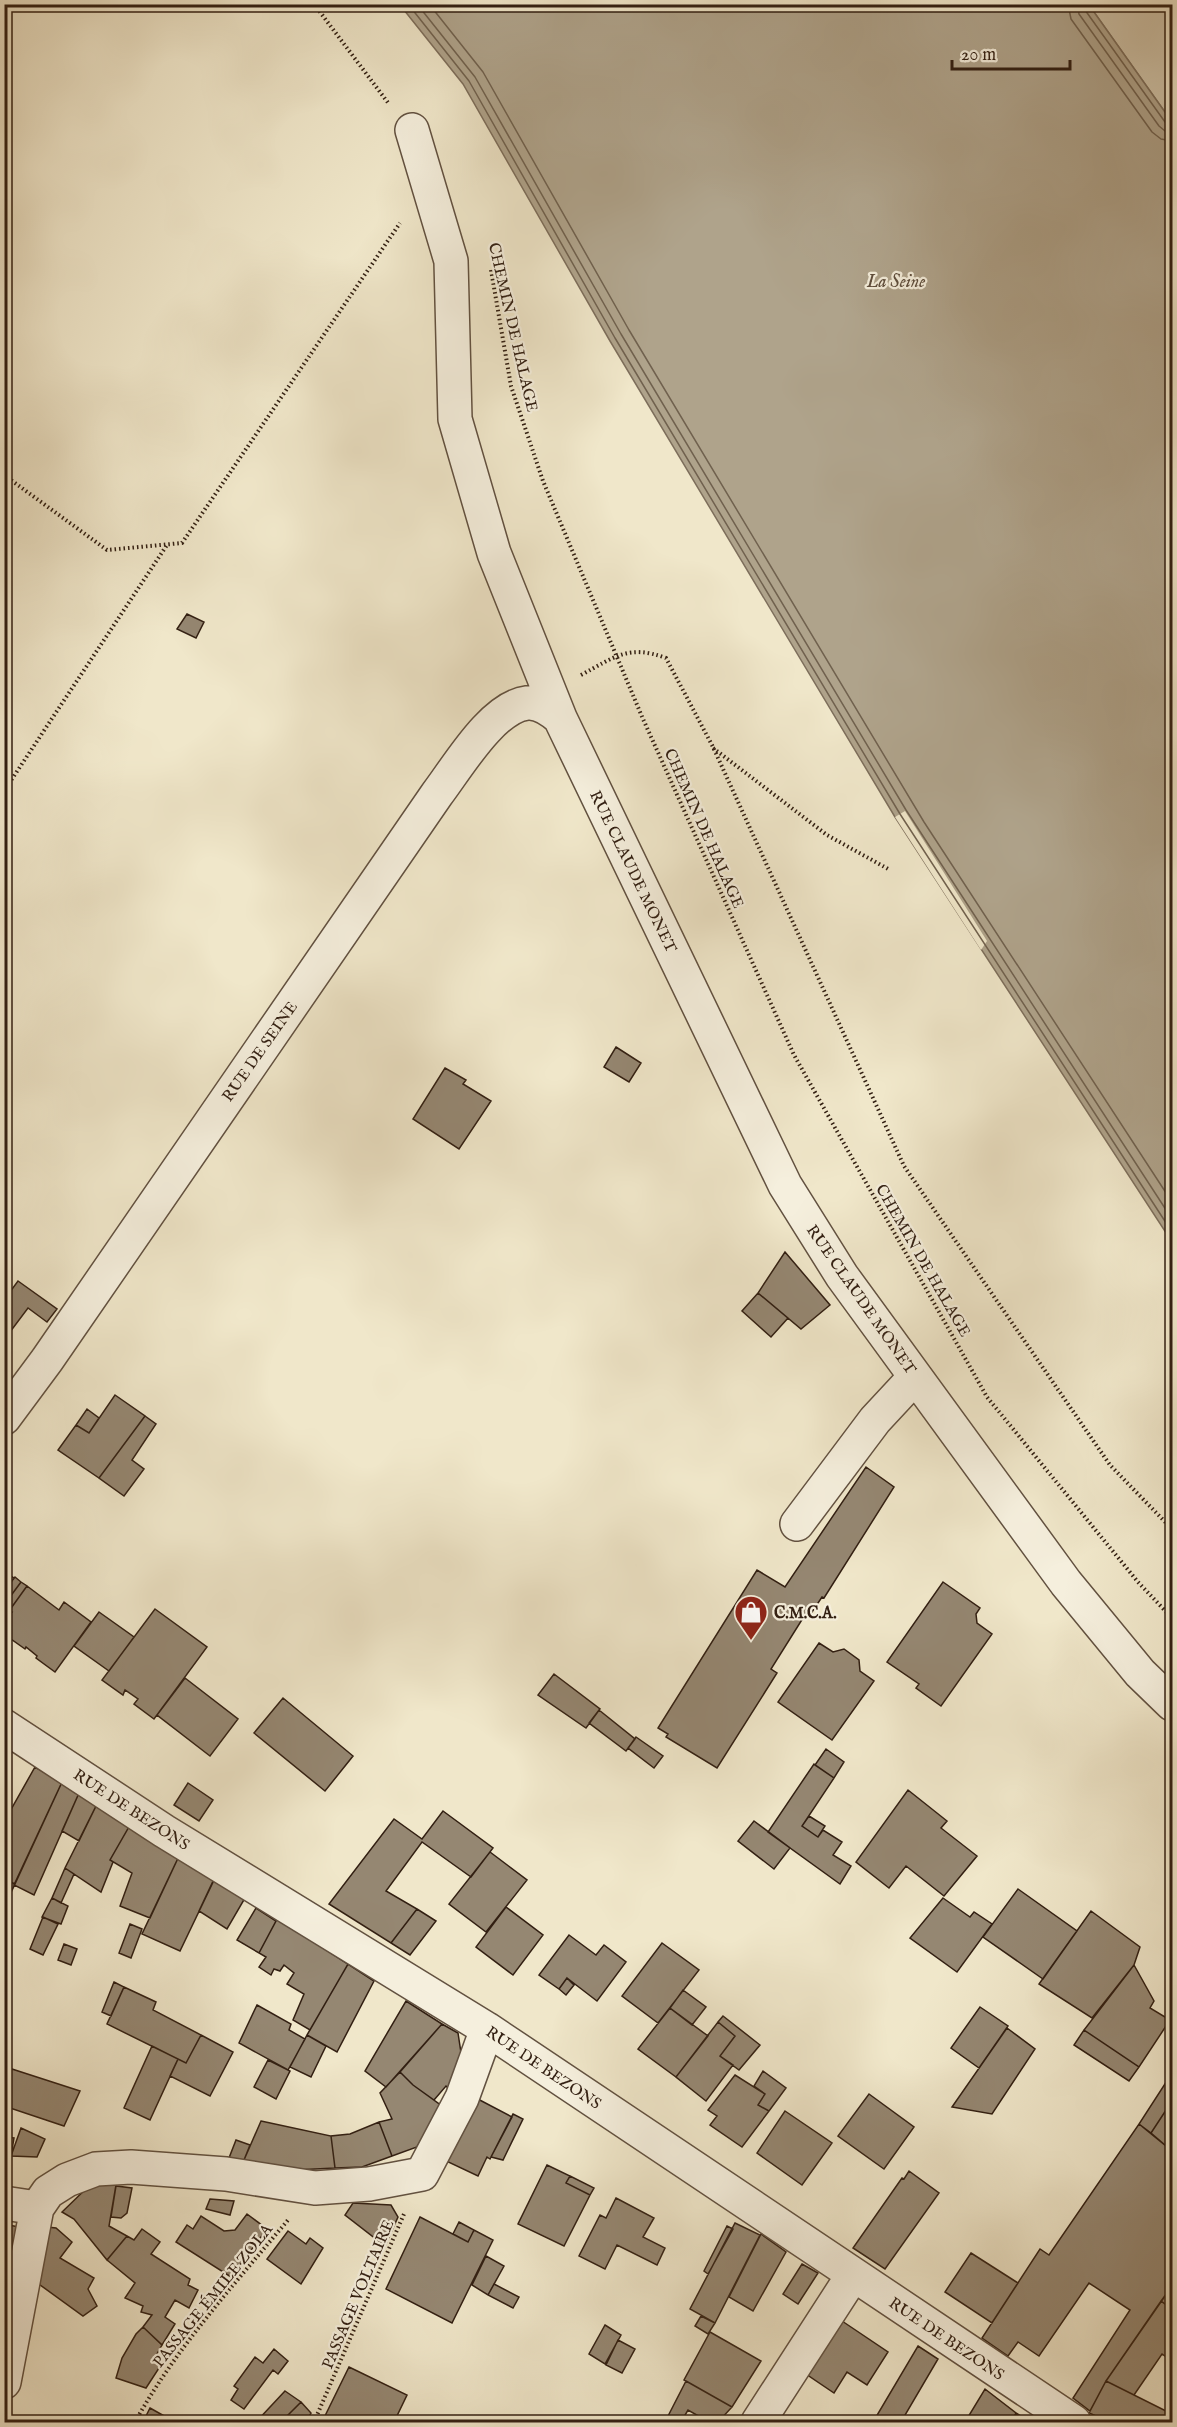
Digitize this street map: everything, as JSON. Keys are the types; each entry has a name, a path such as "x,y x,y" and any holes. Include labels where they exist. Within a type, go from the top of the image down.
{"street":[{"name":"RUE CLAUDE MONET","path":"412,130 451,261 455,419 494,553 560,718 785,1185 842,1276 1066,1583 1140,1673 1173,1704"},
{"name":"RUE DE SEINE","path":"4,1418 54,1350 437,794 493,720 512,707 529,703 547,708 560,718"},
{"path":"797,1524 875,1420 915,1377"},
{"name":"RUE DE BEZONS","path":"4,1726 164,1831 487,2029 1074,2422"},
{"path":"4,2382 37,2208 48,2192 67,2180 96,2169 130,2167 226,2174 315,2188 369,2184 422,2174 462,2098 487,2029"},
{"path":"4,2203 37,2208"},
{"path":"758,2422 853,2275"}],"path":[{"path":"314,4 396,114 412,130"},
{"path":"4,476 107,550 182,543 428,183"},
{"name":"CHEMIN DE HALAGE","path":"489,262 511,386 543,481 643,719 794,1055 987,1397 1138,1582 1173,1618"},
{"path":"4,791 166,545"},
{"path":"560,718 568,682 616,655 645,650 666,658 713,747 904,1166 1110,1465 1173,1529"},
{"path":"713,747 827,835 890,870"},
{"name":"PASSAGE VOLTAIRE","path":"314,2422 422,2174"},
{"name":"PASSAGE ÉMILE ZOLA","path":"135,2422 157,2383 189,2338 315,2188"}],"shaded area":[{"path":"1089,5 1172,5 1172,122"}],"water":[{"name":"La Seine","path":"400,5 1089,5 1172,122 1172,1242 895,817 610,341 463,84"}],"pier":[{"path":"905,811 987,941 981,950 895,817"}],"building":[{"path":"187,614 204,622 196,638 177,629"},
{"path":"616,1047 641,1063 629,1082 604,1067"},
{"path":"445,1068 466,1080 463,1084 491,1101 459,1149 413,1119"},
{"path":"785,1252 830,1305 801,1329 758,1293"},
{"path":"18,1281 57,1309 47,1322 28,1308 4,1340 4,1300"},
{"path":"758,1293 788,1318 771,1337 742,1311"},
{"path":"115,1395 145,1416 99,1478 58,1450 76,1425 89,1433"},
{"path":"87,1409 99,1418 89,1433 76,1425"},
{"path":"145,1416 156,1424 132,1460 144,1469 124,1496 99,1478"},
{"name":"C.M.C.A.","path":"866,1467 894,1487 824,1598 822,1597 812,1612 808,1610 771,1669 777,1673 717,1768 666,1737 668,1734 658,1728 757,1570 785,1587"},
{"path":"4,1572 14,1578 4,1591"},
{"path":"15,1577 21,1582 4,1605 4,1591"},
{"path":"21,1582 27,1586 9,1611 4,1605"},
{"path":"943,1582 980,1608 976,1614 977,1623 992,1634 941,1706 916,1688 919,1684 887,1662"},
{"path":"27,1586 59,1610 64,1602 91,1622 55,1672 36,1658 37,1656 26,1647 25,1649 4,1634 4,1622 12,1612 9,1611"},
{"path":"155,1609 207,1647 154,1719 134,1704 138,1699 125,1690 123,1695 102,1680"},
{"path":"99,1612 134,1637 109,1671 74,1646"},
{"path":"819,1643 833,1652 844,1649 859,1660 860,1671 874,1681 832,1740 778,1702"},
{"path":"554,1674 600,1709 586,1728 538,1695"},
{"path":"185,1678 238,1719 210,1756 157,1715"},
{"path":"283,1698 353,1756 325,1791 254,1733"},
{"path":"599,1710 635,1739 626,1751 589,1723"},
{"path":"636,1737 663,1756 654,1768 628,1748"},
{"path":"826,1749 844,1762 834,1778 815,1765"},
{"path":"814,1764 834,1778 802,1826 818,1837 823,1830 842,1842 833,1855 851,1866 840,1884 768,1832"},
{"path":"35,1767 62,1782 15,1884 4,1879 4,1838 11,1825 4,1822"},
{"path":"62,1782 79,1793 34,1895 14,1885"},
{"path":"188,1783 213,1800 199,1821 174,1805"},
{"path":"908,1790 947,1821 941,1828 977,1856 944,1896 906,1866 889,1888 856,1862"},
{"path":"79,1793 97,1804 79,1841 62,1831"},
{"path":"97,1804 130,1825 110,1860 113,1862 101,1892 65,1868"},
{"path":"443,1811 493,1848 471,1877 422,1842 386,1891 417,1909 391,1943 329,1904 394,1819 422,1839"},
{"path":"809,1816 825,1826 818,1837 802,1826"},
{"path":"754,1821 790,1848 774,1869 738,1841"},
{"path":"130,1825 179,1856 150,1918 120,1906 132,1873 110,1860"},
{"path":"490,1852 527,1880 486,1932 449,1904"},
{"path":"179,1856 215,1878 180,1951 142,1934"},
{"path":"65,1868 74,1874 61,1903 52,1898"},
{"path":"4,1879 15,1884 4,1907"},
{"path":"214,1879 245,1898 227,1929 199,1911"},
{"path":"1018,1889 1077,1931 1043,1979 983,1937"},
{"path":"52,1898 68,1906 61,1924 42,1917"},
{"path":"943,1898 970,1917 974,1912 992,1924 957,1972 910,1938"},
{"path":"506,1907 543,1935 513,1975 476,1947"},
{"path":"256,1908 276,1921 259,1953 237,1940"},
{"path":"417,1909 436,1921 410,1955 391,1943"},
{"path":"1091,1911 1140,1947 1134,1965 1092,2018 1039,1984"},
{"path":"43,1917 58,1924 43,1955 30,1949"},
{"path":"279,1919 348,1964 310,2030 293,2020 304,1994 287,1984 294,1973 284,1965 280,1971 274,1969 271,1975 259,1967 266,1957 259,1953"},
{"path":"130,1924 142,1929 131,1958 119,1953"},
{"path":"569,1935 596,1955 604,1945 626,1962 597,2001 567,1978 559,1989 539,1975"},
{"path":"662,1943 699,1970 658,2023 622,1996"},
{"path":"64,1944 77,1949 71,1965 58,1960"},
{"path":"348,1964 374,1981 337,2052 307,2035"},
{"path":"1134,1965 1154,2001 1150,2008 1170,2020 1139,2067 1084,2030"},
{"path":"567,1978 574,1985 566,1995 559,1989"},
{"path":"114,1982 124,1987 111,2016 102,2012"},
{"path":"124,1987 156,2002 153,2010 201,2035 186,2063 107,2024"},
{"path":"683,1990 706,2007 692,2025 670,2008"},
{"path":"406,2001 442,2024 386,2087 365,2071"},
{"path":"257,2005 291,2024 289,2030 305,2039 288,2070 239,2043"},
{"path":"980,2007 1008,2026 979,2068 951,2048"},
{"path":"670,2008 708,2036 676,2077 638,2049"},
{"path":"723,2016 760,2045 739,2070 720,2056 735,2036 718,2022"},
{"path":"718,2022 735,2036 720,2056 733,2065 706,2101 676,2077"},
{"path":"442,2024 458,2033 463,2066 450,2090 446,2086 434,2100 400,2072"},
{"path":"1007,2028 1035,2049 992,2114 952,2107"},
{"path":"1084,2030 1139,2067 1129,2081 1074,2045"},
{"path":"201,2035 233,2052 210,2096 170,2076 178,2059 186,2063"},
{"path":"307,2035 326,2046 311,2077 290,2067"},
{"path":"152,2046 178,2059 150,2120 124,2108"},
{"path":"268,2060 290,2071 276,2099 254,2087"},
{"path":"12,2069 80,2091 64,2126 4,2106 4,2089"},
{"path":"763,2071 786,2088 769,2111 758,2105 765,2094 754,2086"},
{"path":"400,2072 413,2085 442,2106 417,2147 392,2156 379,2122 392,2119 380,2093"},
{"path":"1172,2073 1172,2101 1151,2133 1139,2124"},
{"path":"735,2075 765,2094 758,2105 769,2111 742,2147 710,2125 717,2116 708,2110"},
{"path":"869,2094 914,2127 884,2169 838,2136"},
{"path":"474,2097 512,2117 490,2159 487,2157 478,2176 444,2160"},
{"path":"1172,2101 1172,2151 1151,2133"},
{"path":"785,2111 832,2143 802,2185 757,2153"},
{"path":"513,2114 523,2119 503,2160 491,2157"},
{"path":"261,2121 331,2136 335,2168 295,2170 244,2160"},
{"path":"379,2122 392,2156 362,2167 335,2168 331,2136 350,2134"},
{"path":"1139,2124 1172,2151 1172,2286 1106,2381 1090,2411 1073,2398 1130,2310 1089,2283 1039,2356 1018,2342 1008,2356 982,2338 1040,2249 1049,2255"},
{"path":"21,2128 45,2139 37,2157 11,2156"},
{"path":"4,2137 14,2138 11,2156 4,2155"},
{"path":"236,2140 250,2145 244,2160 229,2158"},
{"path":"547,2165 570,2176 566,2183 590,2195 564,2246 518,2224"},
{"path":"909,2171 939,2193 885,2269 853,2248"},
{"path":"570,2176 594,2188 590,2195 566,2183"},
{"path":"92,2183 116,2185 109,2226 127,2236 107,2260 74,2219 62,2212"},
{"path":"116,2186 132,2188 127,2213 121,2218 111,2217"},
{"path":"616,2198 654,2218 643,2237 665,2248 657,2265 617,2245 605,2269 579,2256 600,2215 606,2218"},
{"path":"210,2199 234,2201 230,2215 206,2209"},
{"path":"353,2203 391,2205 398,2217 385,2246 345,2215"},
{"path":"247,2214 267,2229 231,2277 176,2242 187,2225 193,2229 201,2216 224,2231 235,2230"},
{"path":"420,2217 468,2242 474,2230 493,2240 452,2323 386,2289"},
{"path":"459,2222 474,2230 468,2242 453,2234"},
{"path":"735,2223 760,2235 715,2323 690,2309"},
{"path":"4,2224 19,2227 12,2265 4,2263"},
{"path":"727,2226 733,2229 708,2274 704,2271"},
{"path":"47,2227 56,2228 72,2242 60,2258 94,2278 88,2289 97,2306 83,2316 36,2282"},
{"path":"142,2229 160,2242 151,2254 190,2279 188,2285 198,2290 189,2308 175,2300 165,2317 175,2324 162,2345 143,2327 152,2315 141,2312 143,2306 125,2298 135,2283 107,2260 127,2236 134,2240"},
{"path":"288,2231 306,2244 310,2238 323,2248 301,2284 267,2259"},
{"path":"761,2234 786,2252 753,2311 729,2297"},
{"path":"971,2253 1018,2283 992,2323 945,2292"},
{"path":"486,2256 504,2266 488,2295 472,2285"},
{"path":"802,2264 818,2273 798,2304 783,2294"},
{"path":"494,2284 519,2297 513,2308 488,2295"},
{"path":"1172,2286 1172,2309 1161,2301"},
{"path":"1161,2301 1172,2309 1172,2361 1162,2354 1134,2395 1106,2381"},
{"path":"701,2316 715,2323 708,2334 695,2326"},
{"path":"842,2321 888,2352 867,2385 847,2372 834,2393 806,2374"},
{"path":"605,2325 621,2335 605,2364 589,2354"},
{"path":"143,2327 162,2345 154,2359 163,2362 146,2388 116,2378 122,2358 136,2334"},
{"path":"710,2332 761,2361 732,2407 684,2380"},
{"path":"618,2340 635,2349 622,2373 606,2365"},
{"path":"918,2346 938,2359 901,2422 873,2422"},
{"path":"274,2349 288,2361 278,2374 273,2370 244,2409 231,2400 238,2389 234,2386 255,2357 263,2363"},
{"path":"349,2367 407,2395 394,2422 322,2422"},
{"path":"686,2381 732,2407 718,2422 709,2422 688,2410 681,2422 665,2422"},
{"path":"1106,2381 1172,2414 1172,2422 1110,2422 1089,2413"},
{"path":"985,2389 1016,2413 1011,2422 965,2422"},
{"path":"285,2391 301,2402 281,2422 256,2422"},
{"path":"301,2402 311,2413 306,2422 281,2422"},
{"path":"150,2408 175,2422 143,2422"},
{"path":"1016,2413 1030,2422 1011,2422"}],"place":[{"name":"C.M.C.A.","path":"751,1641"}]}
